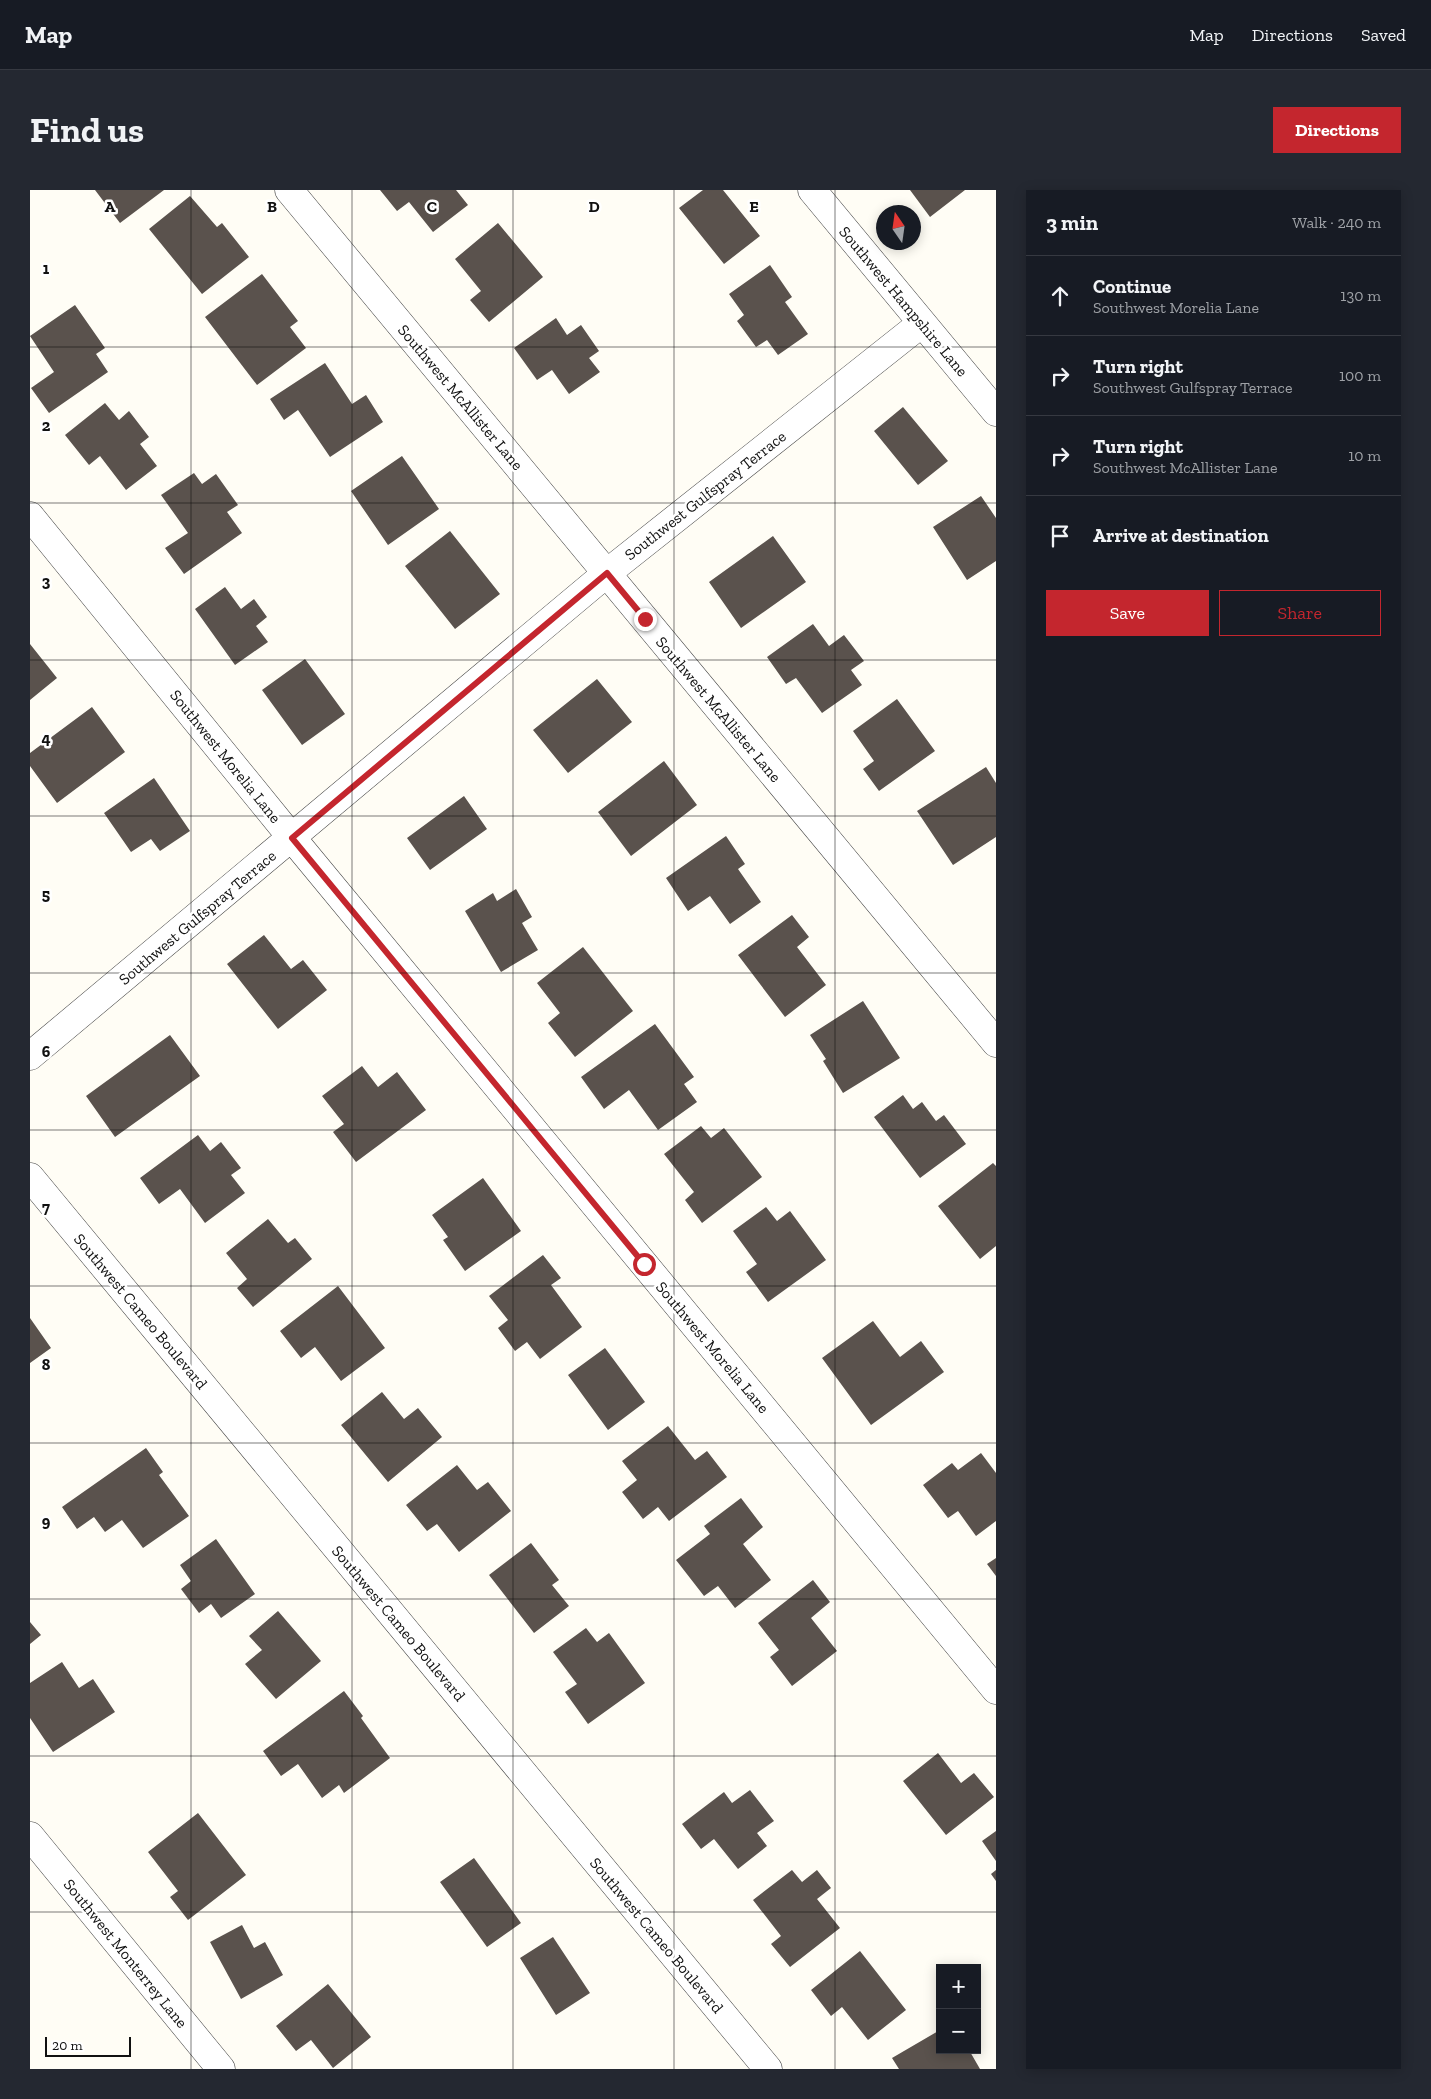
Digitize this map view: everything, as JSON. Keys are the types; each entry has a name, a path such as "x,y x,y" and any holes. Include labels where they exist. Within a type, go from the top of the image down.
{"street":[{"name":"Southwest McAllister Lane","path":"289,190 996,1043"},
{"name":"Southwest Hampshire Lane","path":"812,190 996,412"},
{"name":"Southwest Gulfspray Terrace","path":"30,1056 607,573 922,323"},
{"name":"Southwest Morelia Lane","path":"30,516 292,838 996,1690"},
{"name":"Southwest Cameo Boulevard","path":"30,1177 768,2069"},
{"name":"Southwest Monterrey Lane","path":"30,1836 222,2069"}],"building":[{"path":"95,190 164,190 120,223"},
{"path":"380,190 456,190 468,205 433,232 409,202 397,211"},
{"path":"703,190 723,190 760,236 724,264 679,208"},
{"path":"910,190 965,190 930,217"},
{"path":"190,196 217,227 222,223 249,257 202,294 149,229"},
{"path":"498,223 543,277 489,322 470,300 481,291 455,259"},
{"path":"770,265 792,297 785,302 808,334 778,355 767,340 756,347 737,321 744,315 729,294"},
{"path":"262,274 298,321 290,327 306,348 257,385 205,317"},
{"path":"75,305 105,348 96,354 108,372 49,413 31,388 54,372 30,336"},
{"path":"556,318 567,335 581,325 599,351 589,358 600,372 569,394 552,370 537,380 514,348"},
{"path":"325,363 352,404 366,395 383,422 330,457 298,410 284,420 270,399"},
{"path":"105,403 119,420 129,411 149,437 140,444 157,466 126,490 100,456 89,465 65,435"},
{"path":"903,407 948,461 918,485 874,431"},
{"path":"402,456 439,509 388,545 351,491"},
{"path":"194,473 202,484 216,474 238,505 227,512 242,533 184,574 165,548 188,533 161,495"},
{"path":"981,496 996,518 996,561 967,580 933,527"},
{"path":"450,531 500,594 455,629 405,566"},
{"path":"773,536 806,582 741,628 709,582"},
{"path":"225,587 241,609 254,599 267,617 256,626 268,642 235,665 195,609"},
{"path":"813,624 829,646 844,635 864,661 851,670 862,685 822,713 796,678 786,684 767,657"},
{"path":"30,644 57,678 30,700"},
{"path":"305,659 345,714 302,745 262,690"},
{"path":"597,679 632,722 568,773 533,730"},
{"path":"897,699 935,751 879,791 863,769 874,761 853,731"},
{"path":"92,707 125,752 57,803 30,766 30,753"},
{"path":"664,761 697,805 631,856 598,812"},
{"path":"986,767 996,783 996,837 953,865 917,811"},
{"path":"154,778 190,831 160,851 151,839 131,852 104,813"},
{"path":"464,796 487,829 430,870 407,838"},
{"path":"726,836 745,864 738,869 761,902 730,924 710,896 688,911 666,878"},
{"path":"516,889 532,917 522,923 538,950 501,972 465,911 493,893 497,901"},
{"path":"792,915 809,937 797,947 826,985 785,1017 738,955"},
{"path":"264,935 291,969 303,960 327,990 278,1029 227,964"},
{"path":"583,947 633,1011 575,1057 548,1023 560,1013 537,983"},
{"path":"863,1001 900,1058 843,1093 823,1061 826,1059 810,1035"},
{"path":"655,1024 694,1077 684,1084 697,1102 658,1130 629,1090 604,1109 581,1077"},
{"path":"170,1035 200,1076 115,1137 86,1096"},
{"path":"362,1066 378,1087 397,1072 426,1110 356,1162 333,1132 344,1124 322,1096"},
{"path":"903,1095 913,1109 922,1102 936,1121 944,1115 966,1144 920,1178 874,1117"},
{"path":"701,1126 711,1138 724,1128 762,1177 702,1223 685,1200 694,1192 664,1154"},
{"path":"198,1135 210,1151 221,1142 241,1168 231,1175 245,1193 205,1223 180,1189 159,1204 140,1178"},
{"path":"993,1163 996,1166 996,1246 980,1259 938,1206"},
{"path":"483,1178 521,1231 465,1271 443,1240 448,1237 432,1215"},
{"path":"766,1207 777,1221 790,1211 826,1260 768,1302 746,1272 757,1264 733,1231"},
{"path":"268,1219 288,1243 295,1238 312,1259 253,1307 237,1288 247,1279 226,1253"},
{"path":"543,1255 561,1278 551,1285 582,1327 540,1359 527,1342 515,1351 498,1328 508,1320 489,1296"},
{"path":"338,1286 385,1348 341,1381 315,1347 301,1358 280,1331"},
{"path":"30,1318 51,1348 30,1363"},
{"path":"873,1321 900,1357 921,1341 944,1372 871,1425 822,1358"},
{"path":"605,1348 645,1402 608,1430 568,1375"},
{"path":"382,1392 404,1419 418,1408 442,1437 388,1482 341,1425"},
{"path":"668,1426 695,1460 707,1451 727,1477 669,1521 658,1507 643,1519 622,1492 637,1480 622,1461"},
{"path":"146,1448 163,1472 159,1475 189,1516 143,1548 122,1520 105,1532 94,1517 77,1529 62,1507"},
{"path":"981,1453 996,1473 996,1521 976,1536 958,1511 948,1518 923,1485 952,1463 958,1470"},
{"path":"457,1465 477,1490 488,1482 511,1511 459,1552 437,1524 427,1531 406,1505"},
{"path":"741,1498 763,1527 743,1544 771,1580 735,1608 718,1586 704,1596 676,1560 710,1534 704,1526"},
{"path":"216,1539 255,1594 221,1618 211,1604 199,1613 181,1589 191,1581 180,1565"},
{"path":"531,1543 559,1580 552,1585 569,1606 534,1633 489,1575"},
{"path":"996,1558 996,1576 987,1564"},
{"path":"813,1580 830,1602 811,1618 837,1651 792,1686 770,1657 779,1650 758,1623"},
{"path":"278,1611 321,1661 276,1699 245,1664 262,1650 249,1636"},
{"path":"30,1622 41,1635 30,1644"},
{"path":"586,1628 597,1642 609,1633 645,1683 588,1724 565,1692 577,1684 553,1652"},
{"path":"62,1662 79,1688 93,1679 115,1712 53,1752 30,1718 30,1683"},
{"path":"344,1691 363,1716 361,1718 390,1758 344,1793 339,1785 322,1798 298,1764 281,1776 263,1751"},
{"path":"938,1753 961,1783 974,1773 994,1797 946,1835 903,1781"},
{"path":"750,1790 774,1821 757,1833 767,1846 738,1869 714,1839 701,1849 682,1824 724,1792 732,1803"},
{"path":"198,1813 246,1875 188,1920 170,1897 178,1891 148,1852"},
{"path":"996,1831 996,1861 982,1841"},
{"path":"474,1858 521,1923 487,1947 440,1882"},
{"path":"792,1870 802,1882 817,1870 831,1888 817,1899 840,1928 790,1967 771,1944 781,1936 753,1900"},
{"path":"996,1870 996,1881 991,1874"},
{"path":"242,1925 254,1948 265,1942 283,1975 241,1999 210,1942"},
{"path":"553,1937 590,1993 556,2015 520,1958"},
{"path":"860,1951 906,2010 868,2040 842,2007 831,2016 811,1990"},
{"path":"328,1984 371,2037 333,2068 311,2040 296,2051 276,2026"},
{"path":"936,2032 936,2054 971,2054 980,2069 899,2069 892,2058"}],"route":[{"path":"644,1264 292,838 607,573 645,619"}]}
